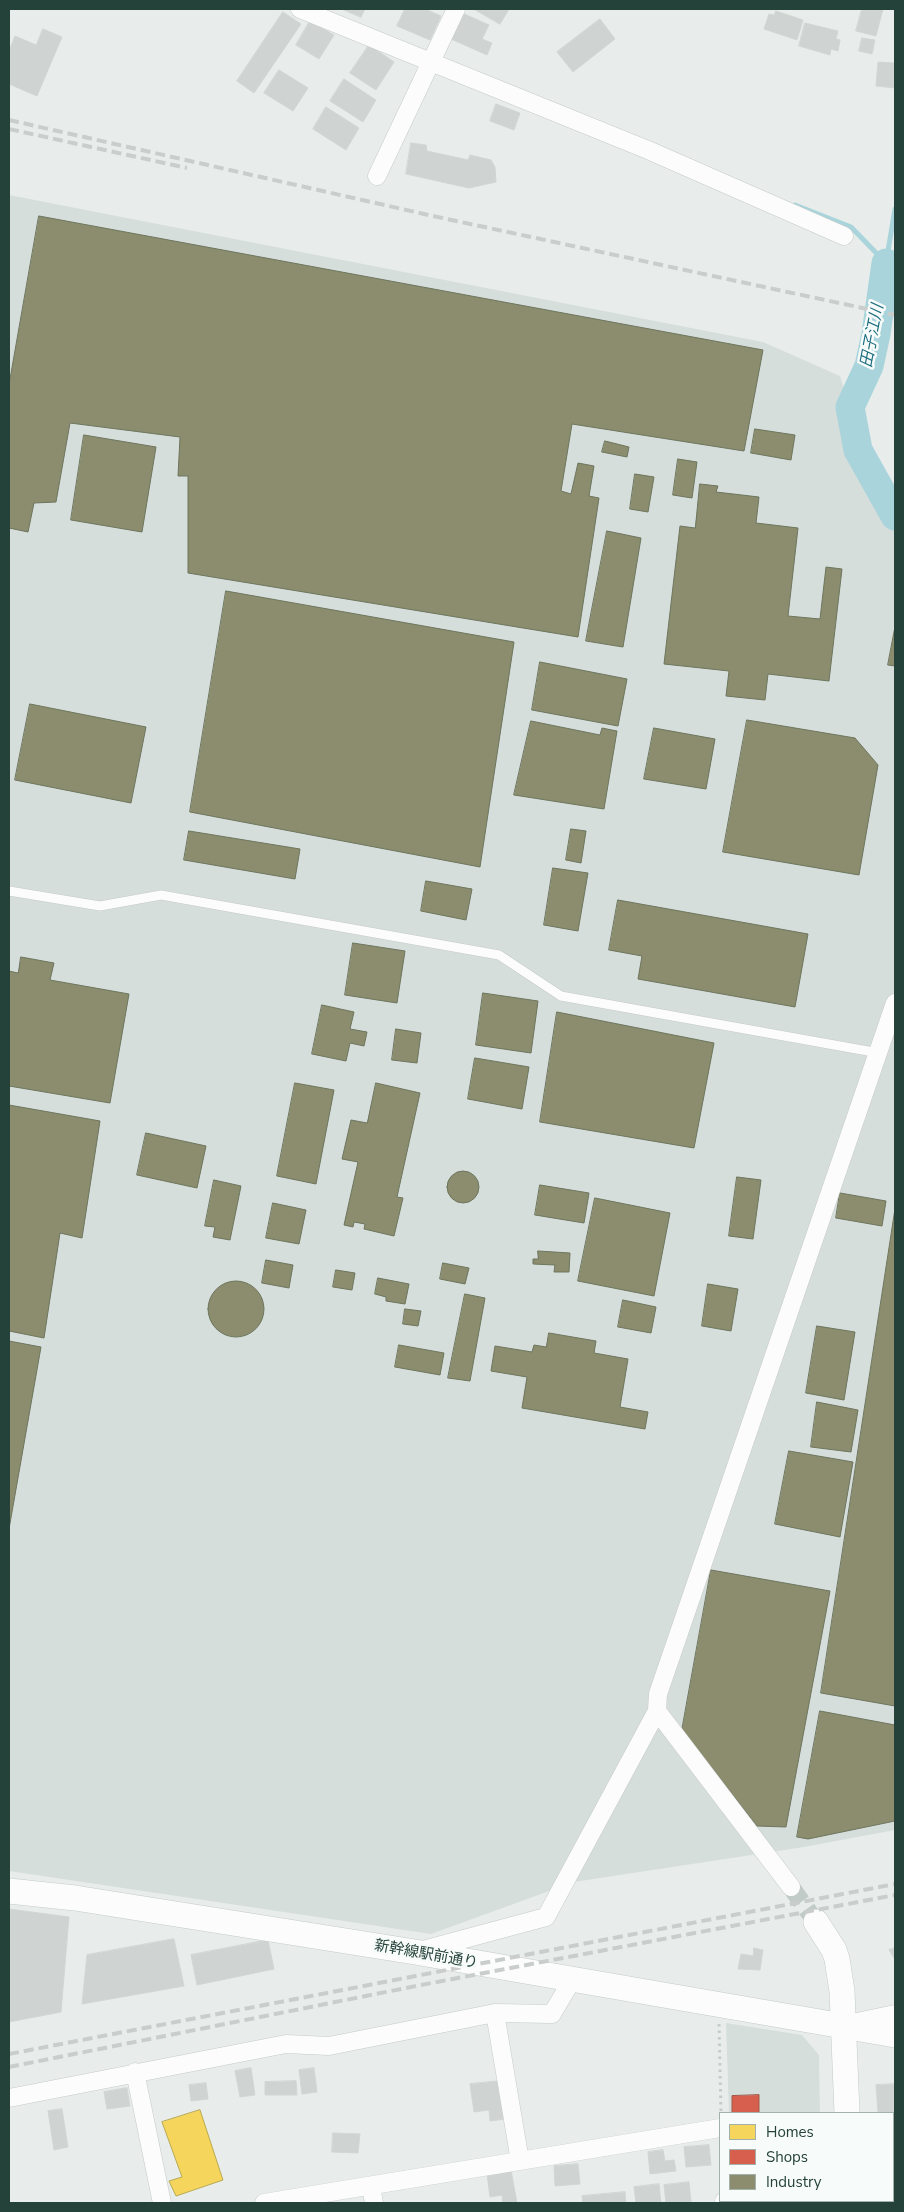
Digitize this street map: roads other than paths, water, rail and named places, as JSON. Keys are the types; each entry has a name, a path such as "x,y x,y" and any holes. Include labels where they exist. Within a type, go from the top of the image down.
{"street":[{"path":"300,9 648,150 844,236"},
{"path":"377,176 456,9"},
{"path":"415,1952 546,1917 657,1711 658,1694 895,1003"},
{"path":"657,1711 791,1887"},
{"name":"新幹線駅前通り","path":"9,1891 75,1898 415,1952 895,2035"},
{"path":"816,1922 837,1959 842,1991 847,2112"},
{"path":"9,2098 286,2044 329,2046 495,2013 552,2014 572,1980"},
{"path":"495,2013 520,2161"},
{"path":"843,2025 895,2014"},
{"path":"135,2072 162,2203"},
{"path":"264,2203 719,2128"},
{"path":"371,2186 374,2203"}],"lane":[{"path":"9,891 100,906 161,895 499,955 561,996 879,1053"}],"waterway":[{"path":"795,205 851,227 886,263"},
{"path":"886,263 895,209"},
{"name":"田子江川","path":"886,263 876,334 869,366 850,407 858,450 895,516"}],"tunnel":[{"path":"791,1887 816,1922"}],"railway":[{"path":"9,120 433,216 895,315"},
{"path":"9,129 187,168"},
{"path":"9,2054 895,1884"},
{"path":"9,2067 421,1985 895,1895"}]}
